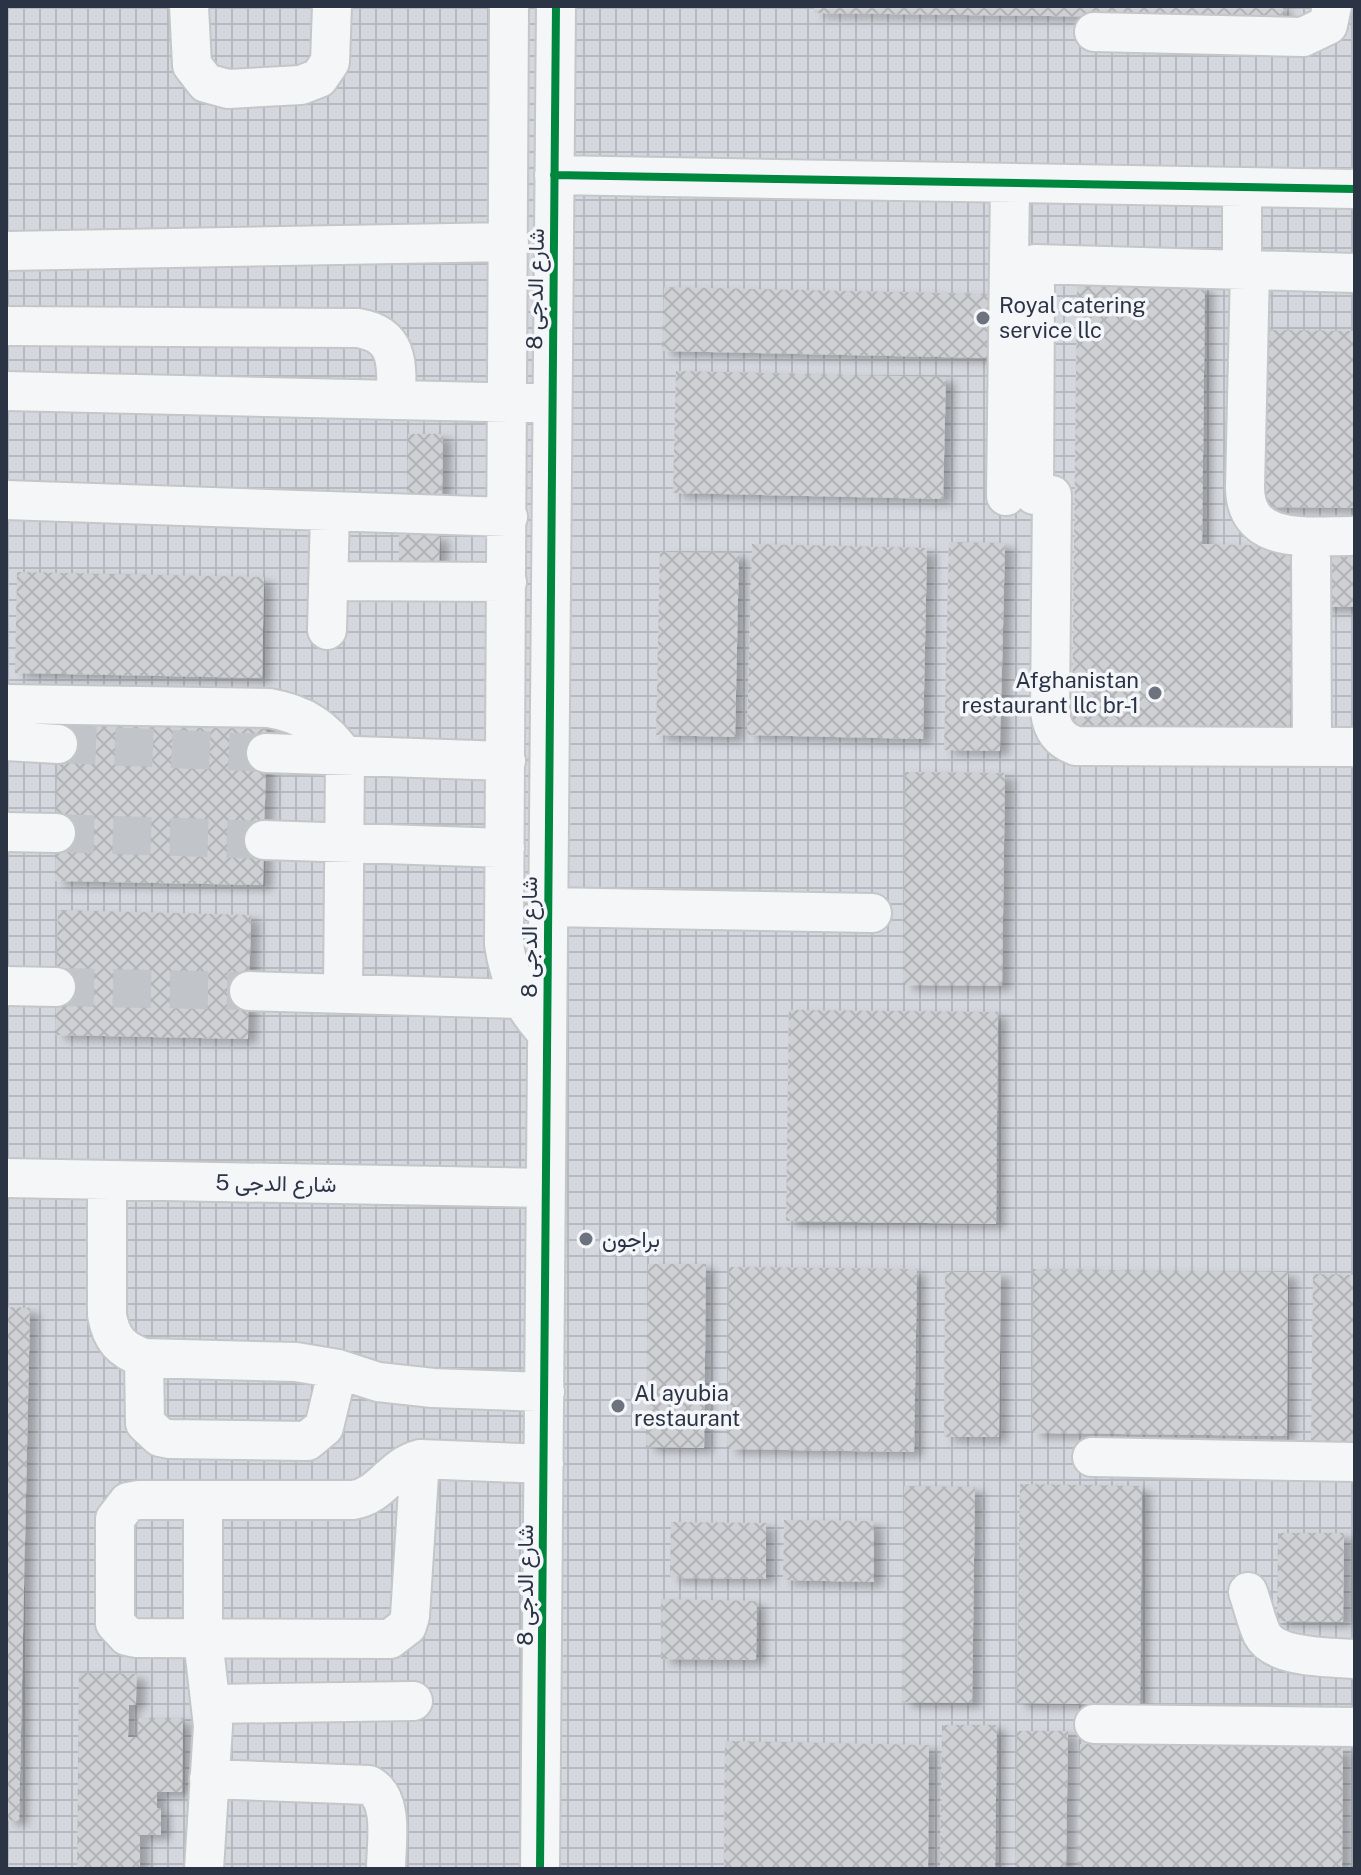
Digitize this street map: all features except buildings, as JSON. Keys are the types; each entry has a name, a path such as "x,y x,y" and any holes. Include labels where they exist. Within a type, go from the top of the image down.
{"street":[{"path":"189,6 192,65 206,83 228,89 301,85 319,78 330,62 332,6"},
{"path":"509,6 504,944 520,999 547,1033"},
{"name":"شارع الدجى 8","path":"540,1869 556,6"},
{"path":"1094,32 1303,37 1328,25 1332,6"},
{"path":"554,175 1355,189"},
{"path":"1022,184 1035,264 1031,496"},
{"path":"1022,184 1031,496 1051,724 1056,734 1076,746 1355,747"},
{"path":"1242,187 1246,269 1245,488 1248,508 1259,524 1277,533 1355,536"},
{"path":"6,251 509,242"},
{"path":"1035,264 1355,273"},
{"path":"6,326 368,330 377,333 391,348 397,367 396,400"},
{"path":"6,391 552,404"},
{"path":"6,500 508,517"},
{"path":"327,630 330,511"},
{"path":"1311,558 1312,747"},
{"path":"328,581 507,582"},
{"path":"6,704 269,708 305,717 321,728 345,757 343,993"},
{"path":"6,741 58,744"},
{"path":"266,753 506,761"},
{"path":"6,832 56,833"},
{"path":"264,840 505,848"},
{"path":"547,907 872,913"},
{"path":"6,986 56,987"},
{"path":"249,991 520,999"},
{"name":"شارع الدجى 5","path":"6,1178 546,1188"},
{"path":"107,1180 107,1315 109,1330 117,1343 129,1353 144,1358 296,1362 338,1369 378,1382 433,1388 545,1392"},
{"path":"144,1358 145,1423 160,1437 170,1439 307,1441 324,1427 338,1369"},
{"path":"1092,1457 1355,1462"},
{"path":"420,1459 410,1616 400,1634 379,1641 203,1639 127,1636 115,1623 115,1519 128,1502 344,1501 362,1499 378,1489 399,1467 420,1459 544,1464"},
{"path":"203,1500 203,1639 212,1704 204,1869"},
{"path":"1248,1592 1263,1636 1273,1646 1294,1654 1355,1659"},
{"path":"212,1704 413,1701"},
{"path":"1094,1724 1355,1727"},
{"path":"209,1779 369,1785 377,1789 385,1805 386,1869"}],"shaded area":[{"path":"6,6 1355,6 1355,1869 6,1869"}],"tunnel":[{"path":"58,744 266,753"},
{"path":"56,833 264,840"},
{"path":"56,987 249,991"}],"cycle path":[{"path":"540,1869 556,6"},
{"path":"554,175 1355,189"}],"place":[{"name":"Royal catering service llc","path":"983,318"},
{"name":"Afghanistan restaurant llc br-1","path":"1155,693"},
{"name":"براجون","path":"586,1239"},
{"name":"Al ayubia restaurant","path":"618,1406"}]}
